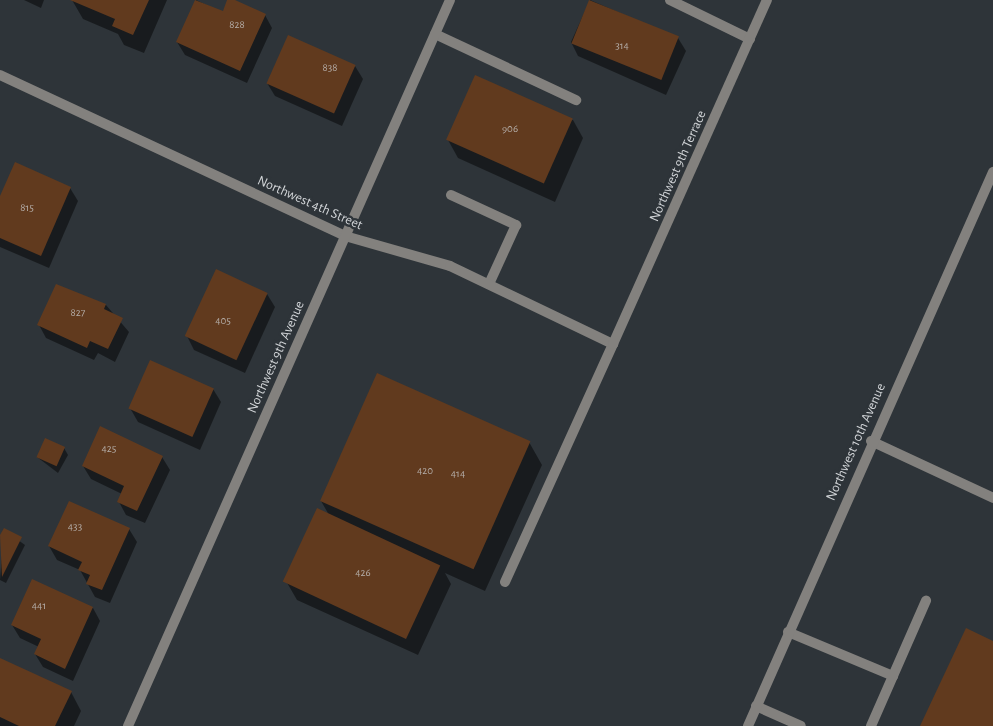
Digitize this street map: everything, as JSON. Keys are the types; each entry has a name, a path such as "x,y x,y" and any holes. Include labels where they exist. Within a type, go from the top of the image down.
{"street":[{"name":"Northwest 9th Avenue","path":"128,726 450,0"},
{"path":"670,0 750,39"},
{"name":"Northwest 9th Terrace","path":"505,582 767,0"},
{"path":"435,34 576,100"},
{"name":"Northwest 4th Street","path":"0,75 345,236 450,266 613,344"},
{"name":"Northwest 10th Avenue","path":"748,726 871,441 993,172"},
{"path":"451,195 516,224 488,284"},
{"path":"871,441 993,498"},
{"path":"871,726 926,601"},
{"path":"788,632 893,676"},
{"path":"756,706 801,726"}],"building":[{"path":"70,0 149,0 133,35 112,26 115,19"},
{"path":"195,0 223,11 227,0 235,0 266,14 240,71 176,42"},
{"path":"589,0 679,36 661,80 571,44"},
{"path":"288,35 356,65 334,114 266,83"},
{"path":"475,75 573,119 544,183 446,140"},
{"path":"15,162 71,187 41,256 0,238 0,196"},
{"path":"216,269 268,293 236,360 185,336"},
{"path":"56,284 106,304 104,309 123,318 108,349 90,341 87,348 37,325"},
{"path":"150,360 214,388 192,437 128,408"},
{"path":"377,373 530,441 474,569 320,501"},
{"path":"100,426 163,456 137,511 117,502 124,486 82,466"},
{"path":"45,438 65,447 57,466 36,457"},
{"path":"69,501 130,528 102,590 86,584 90,575 78,570 82,562 48,546"},
{"path":"317,508 440,565 406,639 283,581"},
{"path":"4,528 22,537 2,577 0,535"},
{"path":"32,579 93,607 65,669 34,654 41,639 11,625"},
{"path":"966,628 993,641 993,726 920,726"},
{"path":"0,658 72,691 55,726 19,726 0,717"}]}
